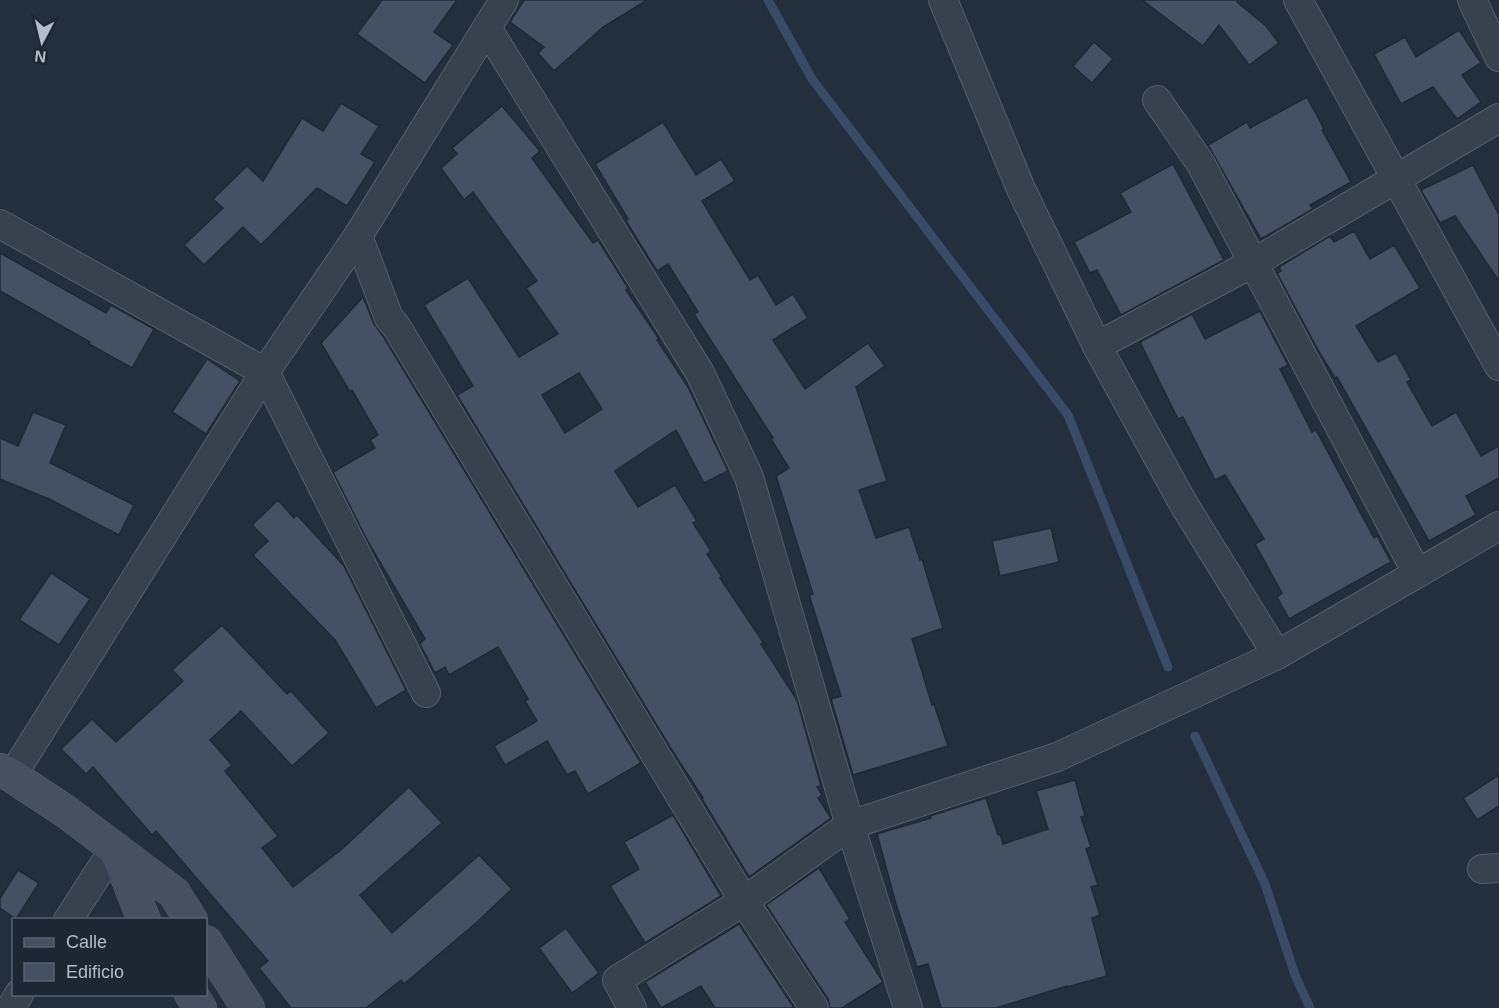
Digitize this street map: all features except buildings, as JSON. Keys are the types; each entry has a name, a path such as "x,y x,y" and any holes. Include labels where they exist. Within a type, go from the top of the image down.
{"main road":[{"path":"6,773 115,847 174,893 190,918"},
{"path":"115,847 143,918"},
{"path":"207,944 248,1008"}],"street":[{"path":"6,773 265,372 358,236 504,0"},
{"path":"943,0 1021,189 1097,346 1183,503 1277,655"},
{"path":"1298,0 1398,178 1499,366"},
{"path":"1472,0 1499,57"},
{"path":"487,28 700,373 749,477 850,825 908,1008"},
{"path":"1157,100 1201,164 1417,573"},
{"path":"1097,346 1254,263 1499,118"},
{"path":"0,224 265,372 426,693"},
{"path":"358,236 389,318 396,326 744,902 814,1008"},
{"path":"632,1008 617,980 744,902 850,825 1057,757 1277,655 1499,526"},
{"path":"69,918 115,847"}],"waterway":[{"path":"768,0 812,79 1068,415 1168,667"},
{"path":"1195,736 1265,884 1295,975 1310,1008"}]}
